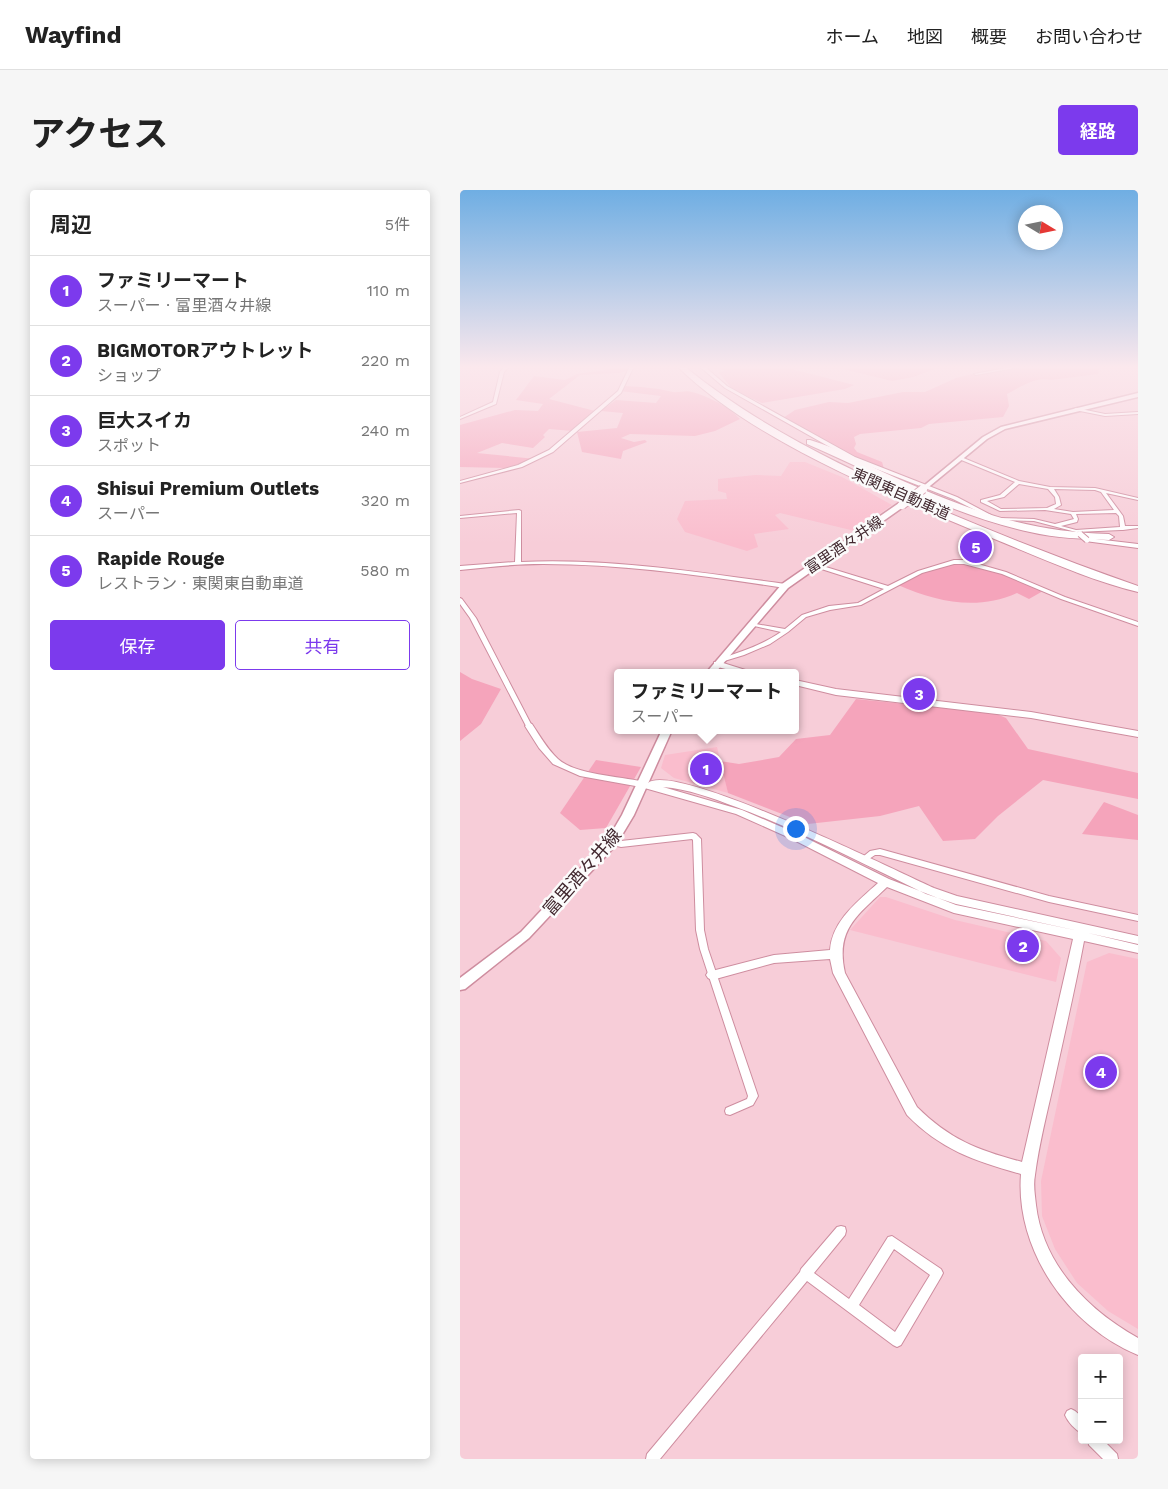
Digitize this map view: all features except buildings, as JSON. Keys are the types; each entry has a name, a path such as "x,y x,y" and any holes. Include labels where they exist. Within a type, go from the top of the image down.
{"highway":[{"name":"東関東自動車道","path":"771,425 846,463 952,511 1138,582"},
{"name":"東関東自動車道","path":"773,425 838,466 987,532 1138,589"},
{"path":"782,431 984,517 1056,535 1109,537"},
{"path":"838,466 926,514"}],"main road":[{"name":"富里酒々井線","path":"713,669 785,586 902,505 985,438 1003,428 1014,425"},
{"name":"富里酒々井線","path":"460,985 525,935 612,842 628,815 665,734"}],"street":[{"path":"460,482 520,466 551,451 581,425"},
{"path":"793,425 853,458 923,488 955,498 985,514 1002,520 1034,520 1078,532 1138,527"},
{"path":"961,458 1018,482 1050,488 1103,492 1138,499"},
{"path":"1018,482 1000,497 984,500 995,509 1046,510 1073,513 1118,511"},
{"path":"1046,510 1059,505 1057,497 1050,488"},
{"path":"1103,492 1121,516 1123,529"},
{"path":"985,514 1004,505"},
{"path":"460,518 519,511 518,564"},
{"path":"1057,525 1075,521 1073,513"},
{"path":"1078,532 1087,540 1138,546"},
{"path":"719,662 756,649 786,632 804,616 829,608 859,604 920,572 954,562 964,562 1012,576 1062,598 1138,624"},
{"path":"460,568 518,564 642,566 785,586"},
{"path":"814,565 888,588"},
{"path":"460,600 473,618 529,726 542,746 562,766 582,774 642,784 739,812 796,837 885,882 923,898 972,914 1138,949"},
{"path":"752,624 786,632"},
{"path":"719,662 739,669"},
{"path":"799,684 836,692 1031,715 1138,734"},
{"path":"642,784 662,783 712,795 772,817 930,891 956,900 1138,940"},
{"path":"612,842 621,844 693,836 697,839 700,930 708,968 754,1096 750,1102 730,1111"},
{"path":"863,860 873,852 880,852 1049,899 1138,918"},
{"path":"885,882 844,924 837,938 835,954 839,973 912,1112 924,1125 935,1135 961,1150 1029,1170"},
{"path":"1053,922 1070,929 1079,937"},
{"path":"1079,937 1093,930"},
{"path":"1079,937 1029,1170 1027,1186 1031,1220 1042,1254 1063,1288 1098,1323 1138,1347"},
{"path":"712,975 774,959 835,954"},
{"path":"652,1459 841,1231"},
{"path":"805,1273 851,1307 897,1341 937,1273 892,1241 851,1307"},
{"path":"1071,1415 1078,1423"},
{"path":"1098,1444 1112,1459"}],"shaded area":[{"path":"460,425 580,425 573,431 549,429 543,435 545,437 533,448 502,443 477,453 536,459 505,468 460,467"},
{"path":"618,425 727,425 715,431 695,436 630,434 621,438 634,442 645,440 647,442 623,451 621,459 582,452 577,432 617,428"},
{"path":"794,425 927,425 921,428 860,434 854,437 856,444 854,448 857,452 882,462 885,472 876,471 864,466 818,441"},
{"path":"790,462 805,462 842,477 892,505 855,531 780,513 775,515 789,529 754,534 758,547 747,551 685,532 677,519 685,501 727,499 726,493 718,491 718,479 755,475 781,476"},
{"path":"959,562 1003,574 1043,591 1029,599 1017,593 1002,599 972,603 942,600 898,585 922,573"},
{"path":"460,672 472,679 501,689 481,724 460,741"},
{"path":"856,699 994,713 1006,718 1028,749 1138,773 1138,799 1043,780 998,816 975,839 943,841 919,806 880,816 808,824 728,793 720,761 739,764 779,757 796,739 830,735"},
{"path":"717,747 728,793 674,778 661,768 665,755"},
{"path":"596,760 641,767 606,828 580,830 560,813"},
{"path":"1104,802 1138,815 1138,840 1082,834"},
{"path":"880,897 886,897 955,920 1046,941 1061,958 1056,982 850,930"},
{"path":"1109,953 1138,959 1138,1329 1108,1311 1077,1283 1055,1249 1042,1216 1041,1181 1087,962"}],"place":[{"name":"Rapide Rouge","path":"976,547"},
{"name":"巨大スイカ","path":"919,694"},
{"name":"ファミリーマート","path":"706,769"},
{"name":"BIGMOTORアウトレット","path":"1023,946"},
{"name":"Shisui Premium Outlets","path":"1101,1072"}]}
